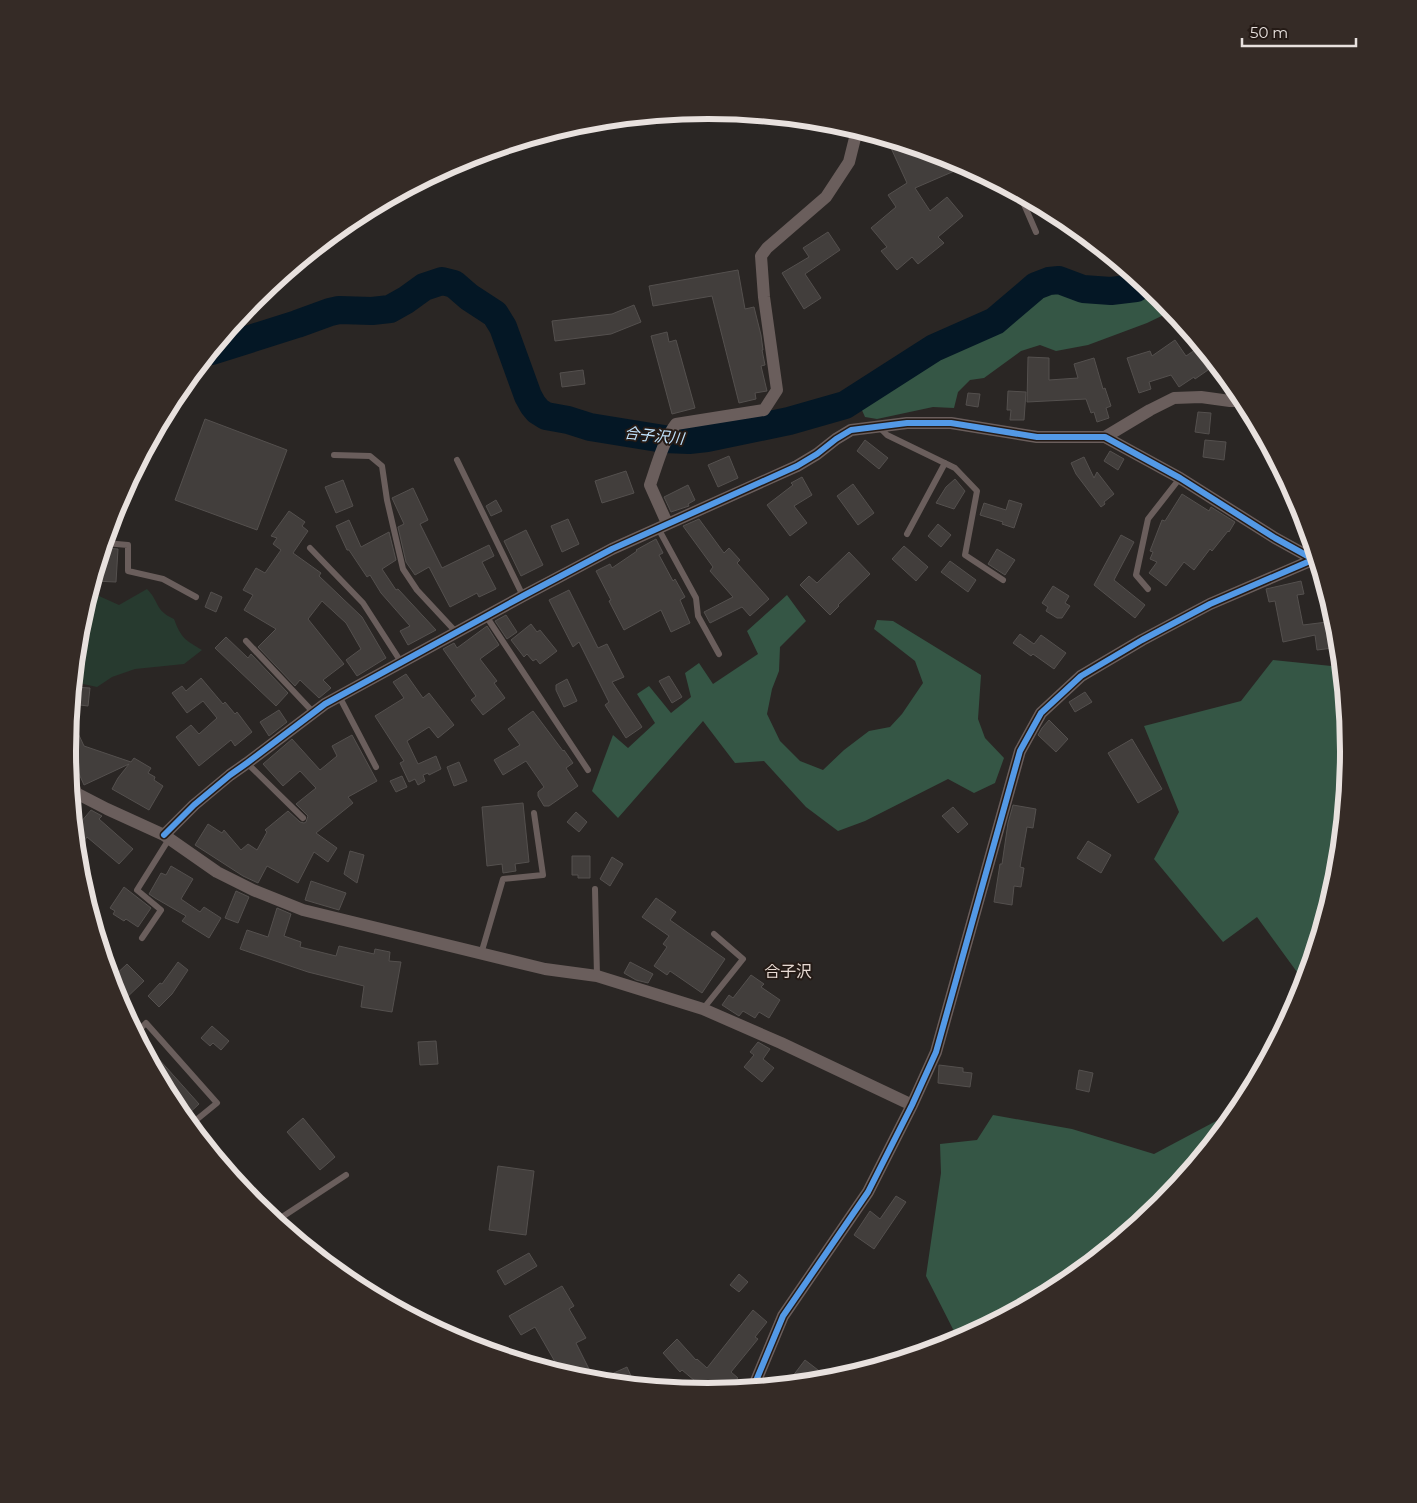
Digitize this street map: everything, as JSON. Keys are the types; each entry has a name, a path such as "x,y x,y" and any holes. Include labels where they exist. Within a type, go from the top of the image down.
{"street":[{"path":"663,526 650,485 658,461 676,424 764,410 777,390 760,256 826,197 849,162 855,137"},
{"path":"1105,437 1174,398 1201,397 1235,401"},
{"path":"166,837 194,805 230,775 247,764 313,712 339,696 612,550 797,466 818,454 836,439 851,430 907,423 951,423 1037,437 1105,437 1180,478 1275,538 1309,556"},
{"path":"756,1381 783,1316 868,1192 912,1105 936,1052 1020,751 1041,713 1081,676 1142,640 1210,604 1311,561"},
{"path":"78,797 166,837 217,872 253,890 304,910 481,954 545,968 598,976 703,1009 781,1043 912,1105"}],"lane":[{"path":"1024,203 1036,232"},
{"path":"879,427 887,435 955,468 977,491 965,555 1002,580"},
{"path":"334,455 370,456 382,466 386,500 403,569 417,590 456,632"},
{"path":"457,460 523,596"},
{"path":"907,534 945,463"},
{"path":"1148,589 1136,575 1148,519 1180,478"},
{"path":"663,526 696,598 698,616 719,654"},
{"path":"112,544 128,545 128,571 163,578 196,597"},
{"path":"310,548 364,603 401,662"},
{"path":"486,616 588,770"},
{"path":"246,641 313,712"},
{"path":"339,696 376,766"},
{"path":"247,764 303,818"},
{"path":"481,954 502,879 543,875 534,813"},
{"path":"142,938 161,910 137,890 166,837"},
{"path":"596,889 598,976"},
{"path":"703,1009 743,959 714,934"},
{"path":"140,1029 146,1023 217,1103 196,1120"},
{"path":"281,1217 346,1175"}],"green space":[{"path":"1060,286 1079,295 1105,302 1146,295 1165,314 1088,345 1056,351 1040,345 1021,351 984,378 970,380 958,392 954,408 933,407 877,419 865,417 861,408 886,389 950,349 1008,317 1032,292"},
{"path":"147,589 160,609 174,619 184,638 202,650 184,664 135,669 112,677 97,687 81,683 88,628 96,596 119,605"},
{"path":"787,595 806,621 780,647 779,671 772,689 767,714 780,741 800,761 823,770 844,750 869,731 890,727 902,714 923,683 915,661 874,629 877,620 893,621 981,675 978,719 985,738 1004,758 995,783 974,793 948,779 865,821 838,831 806,807 764,761 735,763 703,721 618,818 592,791 613,735 628,748 655,723 637,694 649,686 671,713 691,697 685,673 699,663 713,684 758,654 747,631"},
{"path":"1273,660 1335,666 1341,752 1335,834 1329,875 1319,915 1299,975 1257,917 1223,942 1154,859 1179,812 1144,726 1241,701"},
{"path":"993,1115 1072,1129 1154,1154 1223,1118 1184,1168 1156,1199 1125,1227 1060,1277 1025,1299 955,1334 926,1276 941,1173 940,1144 977,1140"}],"building":[{"path":"891,148 912,153 957,170 915,188 930,211 947,197 963,216 938,237 944,243 918,264 912,257 897,270 881,251 887,247 871,228 896,207 888,195 907,183"},
{"path":"828,232 840,250 805,274 821,298 804,309 782,273 809,257 803,248"},
{"path":"738,270 745,309 754,307 761,335 765,365 761,366 767,391 755,393 756,399 739,403 712,296 653,306 649,286"},
{"path":"634,305 641,322 611,334 555,341 552,321 612,314"},
{"path":"667,332 669,342 676,340 695,408 672,414 651,336"},
{"path":"1175,340 1186,356 1195,350 1208,370 1179,387 1171,375 1149,382 1151,389 1139,393 1127,358 1150,351 1152,356"},
{"path":"1028,357 1049,358 1049,380 1078,378 1074,364 1094,358 1103,389 1105,388 1111,406 1106,408 1109,418 1097,422 1094,412 1091,413 1086,399 1027,402"},
{"path":"583,370 585,384 562,387 560,373"},
{"path":"1008,391 1026,392 1024,420 1010,420 1011,410 1007,410"},
{"path":"968,393 980,394 978,407 966,405"},
{"path":"1198,412 1211,413 1209,434 1195,432"},
{"path":"205,419 287,450 257,530 175,500"},
{"path":"865,440 888,458 879,469 857,451"},
{"path":"1205,440 1226,442 1224,460 1203,457"},
{"path":"1110,451 1124,459 1118,470 1104,461"},
{"path":"729,456 738,478 718,487 708,465"},
{"path":"1084,457 1094,478 1097,472 1114,494 1101,507 1076,474 1071,463"},
{"path":"626,471 634,493 602,503 595,481"},
{"path":"802,477 812,495 794,506 807,523 790,536 767,505 793,485 791,483"},
{"path":"955,479 965,491 954,509 936,503 946,487"},
{"path":"343,480 353,506 336,513 325,487"},
{"path":"853,484 874,513 858,525 837,496"},
{"path":"688,485 695,500 688,504 689,506 671,512 664,497"},
{"path":"413,488 428,520 420,524 442,568 489,545 494,556 482,562 496,589 479,597 477,593 450,607 429,567 415,575 406,562 398,527 404,524 392,498"},
{"path":"1182,494 1209,511 1211,507 1235,522 1229,532 1212,551 1210,549 1194,570 1184,562 1166,586 1149,573 1157,562 1150,559 1153,552 1150,551 1162,520 1165,521"},
{"path":"496,500 502,511 491,516 486,506"},
{"path":"1009,500 1022,504 1014,528 1002,524 1003,522 980,515 984,503 1006,510"},
{"path":"289,511 305,522 302,526 308,531 293,553 321,573 319,576 362,617 386,658 357,676 346,660 361,649 346,623 322,601 308,619 344,664 323,680 331,688 319,698 300,680 295,686 258,647 276,629 244,610 253,595 243,590 256,568 265,573 281,550 273,544 277,538 271,536"},
{"path":"568,519 579,544 562,552 551,526"},
{"path":"699,519 724,553 729,548 740,560 737,563 769,599 750,616 742,607 710,623 704,612 733,597 710,571 713,567 683,526"},
{"path":"349,520 361,547 389,532 396,560 382,569 396,590 398,589 436,630 408,645 400,631 410,626 381,593 370,575 367,577 349,550 347,550 336,526"},
{"path":"938,524 951,535 941,547 928,536"},
{"path":"526,530 543,565 521,576 504,541"},
{"path":"1121,535 1134,542 1114,580 1145,605 1135,618 1094,585"},
{"path":"656,539 663,553 659,555 673,581 675,579 685,597 680,600 690,623 671,632 661,610 624,630 596,571 610,564 612,568 636,550"},
{"path":"904,546 928,567 916,581 892,559"},
{"path":"110,548 118,549 116,582 100,581"},
{"path":"997,549 1015,560 1005,575 988,564"},
{"path":"849,552 870,574 830,615 800,585 809,576 817,583"},
{"path":"950,561 976,580 968,592 941,572"},
{"path":"1301,581 1304,594 1297,595 1303,625 1327,622 1332,648 1317,650 1315,635 1283,642 1275,601 1269,602 1266,589"},
{"path":"1053,586 1069,596 1065,603 1070,606 1062,618 1057,618 1046,611 1048,607 1042,603"},
{"path":"569,590 598,648 607,644 624,677 612,682 642,727 626,738 605,705 609,702 579,642 573,647 549,600"},
{"path":"211,592 222,597 216,612 205,607"},
{"path":"506,615 517,632 507,639 495,621"},
{"path":"531,624 537,632 540,630 557,651 540,664 536,659 533,661 527,654 524,657 511,640"},
{"path":"487,626 499,645 480,659 497,681 494,683 505,698 483,715 471,700 476,696 443,649 454,643 457,648"},
{"path":"1020,634 1034,644 1041,635 1066,653 1054,669 1013,643"},
{"path":"226,637 248,658 251,654 288,693 276,706 215,648"},
{"path":"406,674 423,698 429,693 454,725 438,738 429,727 407,741 418,764 436,756 441,769 429,775 428,773 423,775 425,781 418,785 415,779 409,782 400,763 404,761 375,716 404,698 393,682"},
{"path":"669,676 682,697 672,703 659,681"},
{"path":"201,678 223,704 225,702 235,714 237,712 252,732 235,746 231,740 199,766 176,737 191,725 199,734 217,718 203,701 187,713 172,693 182,686 186,691"},
{"path":"567,679 577,701 564,707 556,690 556,685"},
{"path":"80,687 90,688 88,706 79,705"},
{"path":"1085,692 1092,702 1075,712 1069,702"},
{"path":"279,710 287,722 269,736 260,722"},
{"path":"533,711 573,763 566,768 578,786 549,806 544,806 538,796 538,792 544,787 526,761 503,775 494,760 520,745 508,729"},
{"path":"1049,720 1068,739 1056,752 1038,735"},
{"path":"77,731 84,746 131,762 134,758 151,768 148,773 155,777 154,780 163,786 149,810 112,789 129,764 84,785 77,769"},
{"path":"352,735 377,781 348,797 353,803 316,833 337,848 328,862 314,852 298,883 267,866 258,883 243,876 195,845 208,824 222,833 224,830 241,850 248,844 257,850 267,832 265,830 288,811 300,822 306,822 308,816 296,804 316,788 300,771 283,786 263,764 292,739 320,770 337,756 332,746"},
{"path":"1132,739 1162,789 1138,803 1108,753"},
{"path":"459,762 467,781 454,786 447,767"},
{"path":"402,776 407,787 396,792 390,781"},
{"path":"523,803 529,862 515,864 516,871 503,873 502,864 487,866 482,807"},
{"path":"1013,805 1036,809 1033,828 1027,827 1020,867 1024,868 1021,887 1014,886 1012,905 994,902"},
{"path":"953,807 968,824 958,833 942,816"},
{"path":"91,810 102,816 99,819 133,849 119,864 87,837 83,840 81,822"},
{"path":"576,812 587,822 579,832 567,822"},
{"path":"1088,841 1111,855 1101,873 1077,858"},
{"path":"350,851 364,855 357,883 344,874"},
{"path":"572,856 590,856 590,878 578,878 578,875 572,875"},
{"path":"612,857 623,864 610,886 600,879"},
{"path":"171,866 193,879 181,899 200,912 204,907 221,918 209,938 182,921 186,916 149,894 161,873 166,875"},
{"path":"311,881 346,893 339,910 305,900"},
{"path":"124,887 151,908 138,927 126,919 124,921 113,914 115,911 110,908"},
{"path":"236,891 249,897 238,923 225,918"},
{"path":"656,898 676,912 670,920 725,959 702,993 670,971 667,975 654,966 667,947 663,944 669,936 642,917"},
{"path":"277,908 291,914 284,936 301,942 300,947 336,956 339,946 374,954 375,949 390,952 389,961 401,962 392,1012 361,1007 364,986 308,972 240,949 247,930 268,937"},
{"path":"178,962 188,970 172,994 159,1007 148,996 160,983 162,984"},
{"path":"630,962 653,974 648,983 636,980 624,973"},
{"path":"127,964 144,981 126,998 117,974"},
{"path":"751,975 764,984 761,987 780,1000 769,1018 759,1012 755,1018 743,1011 739,1016 722,1005 729,995 733,998"},
{"path":"212,1026 229,1041 221,1050 213,1043 210,1046 201,1038"},
{"path":"436,1041 438,1064 420,1065 418,1042"},
{"path":"758,1042 770,1049 763,1059 774,1068 762,1082 744,1067 754,1055 750,1052"},
{"path":"152,1051 199,1104 190,1112"},
{"path":"939,1065 963,1068 963,1072 972,1073 970,1087 938,1083"},
{"path":"1079,1070 1093,1073 1089,1092 1076,1089"},
{"path":"303,1118 335,1157 320,1170 287,1132"},
{"path":"498,1166 534,1171 526,1235 489,1230"},
{"path":"896,1196 906,1202 874,1249 854,1235 870,1211 880,1219"},
{"path":"529,1253 537,1266 505,1285 497,1271"},
{"path":"739,1274 748,1282 739,1292 730,1285"},
{"path":"562,1286 574,1306 569,1309 586,1338 576,1343 591,1373 557,1365 535,1327 521,1335 509,1316"},
{"path":"753,1310 767,1322 755,1337 758,1339 731,1372 738,1378 734,1381 736,1383 698,1384 682,1370 680,1372 663,1353 677,1339 696,1360 707,1368"},
{"path":"805,1360 822,1373 791,1378"},
{"path":"627,1367 632,1379 626,1378 608,1375"}],"waterway":[{"name":"合子沢川","path":"223,348 330,312 339,310 372,311 390,309 424,287 442,281 454,284 469,297 495,314 503,327 528,396 538,411 546,416 590,427 664,439 689,440 789,421 845,405 934,348 995,321 1036,286 1049,281 1059,280 1083,289 1111,291 1137,287"}],"cycle path":[{"path":"164,835 194,805 230,775 325,704 612,549 797,466 851,430 907,423 951,423 1037,437 1105,437 1180,478 1275,538 1310,557"},
{"path":"756,1381 783,1316 868,1192 912,1105 936,1052 1020,751 1041,713 1081,676 1142,640 1210,604 1311,561"}],"district":[{"name":"合子沢","path":"788,971"}]}
